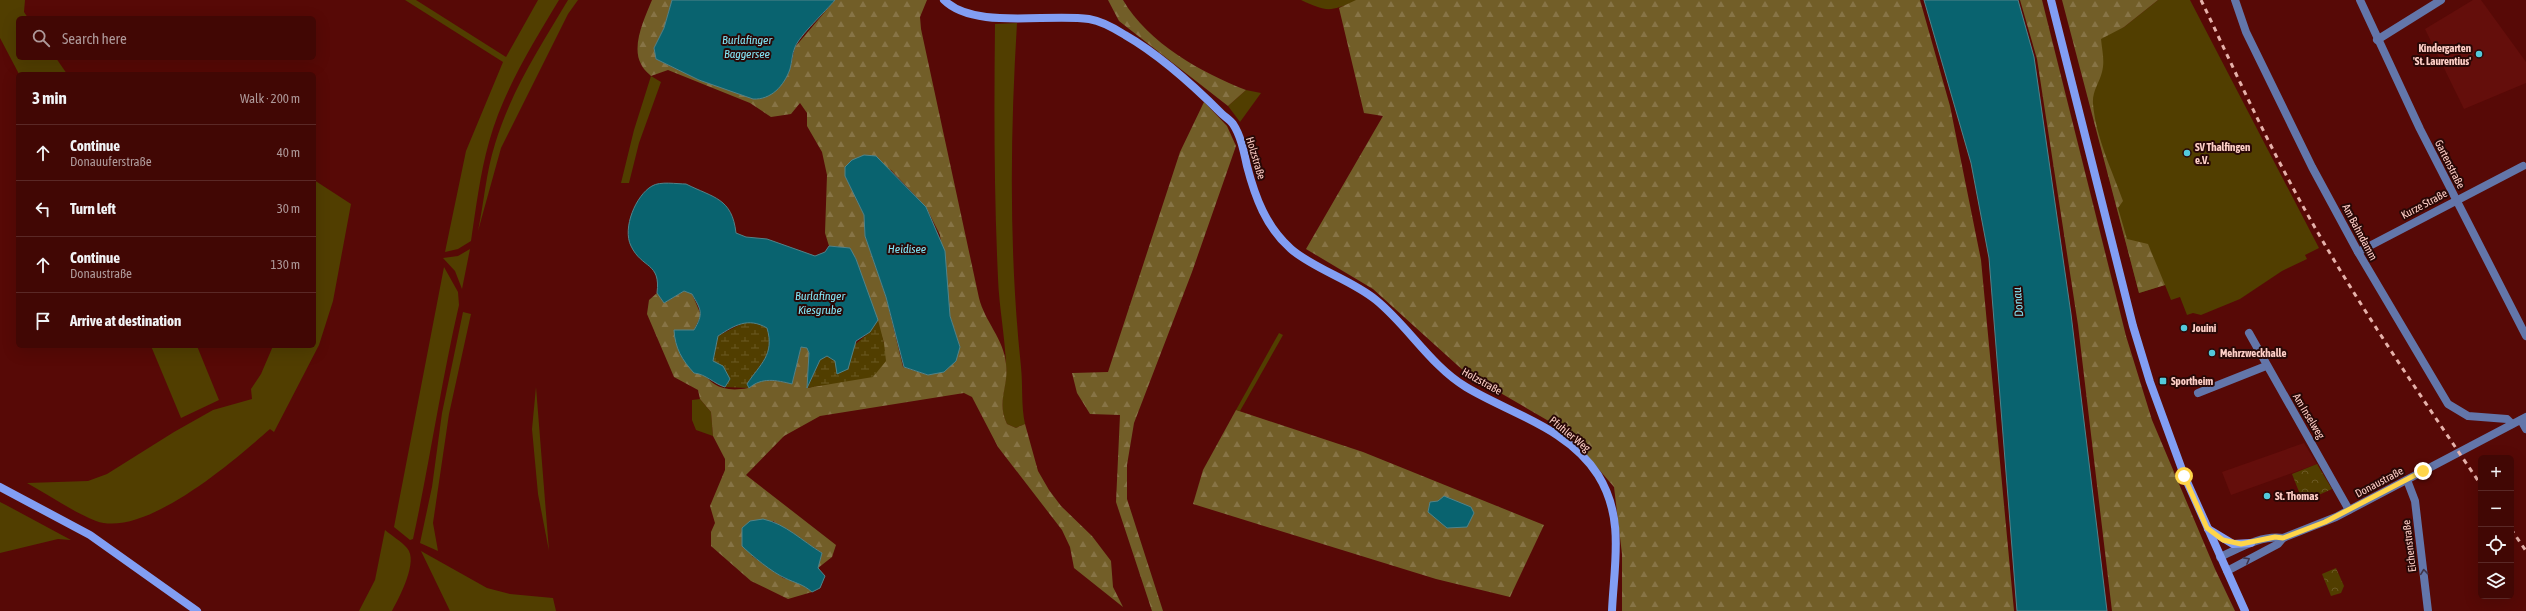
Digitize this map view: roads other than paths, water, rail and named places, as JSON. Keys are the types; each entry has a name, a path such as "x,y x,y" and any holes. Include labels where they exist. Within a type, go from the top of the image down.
{"street":[{"name":"Holzstraße","path":"944,0 956,11 971,16 1089,19 1106,24 1129,37 1187,82 1232,122 1240,140 1264,216 1291,249 1374,298 1450,375 1466,387 1507,406"},
{"path":"2052,0 2133,326 2169,438 2207,528 2245,611"},
{"name":"Am Bahndamm","path":"2235,0 2246,32 2273,88 2358,252 2448,404 2468,416 2507,419 2512,424"},
{"name":"Gartenstraße","path":"2360,0 2377,40 2526,336"},
{"path":"2377,40 2441,0"},
{"name":"Kurze Straße","path":"2358,252 2456,199 2523,166"},
{"name":"Am Inselweg","path":"2249,333 2266,366 2349,510"},
{"path":"2198,393 2266,366"},
{"name":"Pfuhler Weg","path":"1507,406 1540,424 1572,447 1597,474 1604,487 1617,527 1612,611"},
{"path":"2523,419 2526,429"},
{"name":"Donaustraße","path":"2227,571 2278,544 2283,538 2349,510 2523,419"},
{"name":"Eichenstraße","path":"2408,480 2415,501 2428,611"},
{"path":"0,487 90,535 197,611"},
{"path":"2207,528 2233,544 2251,543"},
{"name":"Donaustraße","path":"2220,557 2251,543 2275,537 2283,538"}],"water":[{"name":"Burlafinger Baggersee","path":"672,0 835,0 798,42 794,50 790,69 784,81 776,91 766,97 753,99 699,80 656,59 654,48 664,28"},
{"name":"Donau","path":"1924,0 2018,0 2034,57 2071,314 2107,611 2017,611 1989,258 1971,163"},
{"name":"Heidisee","path":"864,155 876,156 926,207 945,251 950,316 960,347 956,361 944,372 928,375 904,367 886,297 865,236 864,215 845,176 845,167 852,160"},
{"name":"Burlafinger Kiesgrube","path":"655,184 686,184 713,196 726,206 734,221 736,233 746,237 767,239 815,256 825,252 829,246 850,248 856,259 878,320 870,332 856,341 848,369 837,374 835,361 827,356 820,360 807,388 809,353 807,348 801,347 792,384 769,380 759,382 749,388 747,384 765,359 768,352 769,337 767,328 754,323 748,323 736,326 718,336 713,361 723,366 730,379 725,387 702,375 694,373 678,348 674,330 694,330 700,315 698,304 692,294 684,291 664,303 657,293 656,276 650,266 640,259 635,253 631,246 628,230 629,221 636,204 646,190"},
{"path":"1444,496 1471,507 1474,513 1467,527 1447,528 1428,512 1430,502 1438,501"},
{"path":"763,519 771,521 787,529 822,553 818,568 825,576 820,588 812,592 802,585 780,576 762,564 742,546 742,528 750,521"}],"railway":[{"path":"2201,0 2272,148 2328,250 2378,330 2478,481"},
{"path":"2514,533 2526,551"}],"place":[{"name":"Kindergarten 'St. Laurentius'","path":"2479,54"},
{"name":"SV Thalfingen e.V.","path":"2187,153"},
{"name":"Jouini","path":"2184,328"},
{"name":"Mehrzweckhalle","path":"2212,353"},
{"name":"Sportheim","path":"2163,381"},
{"name":"St. Thomas","path":"2267,496"}]}
